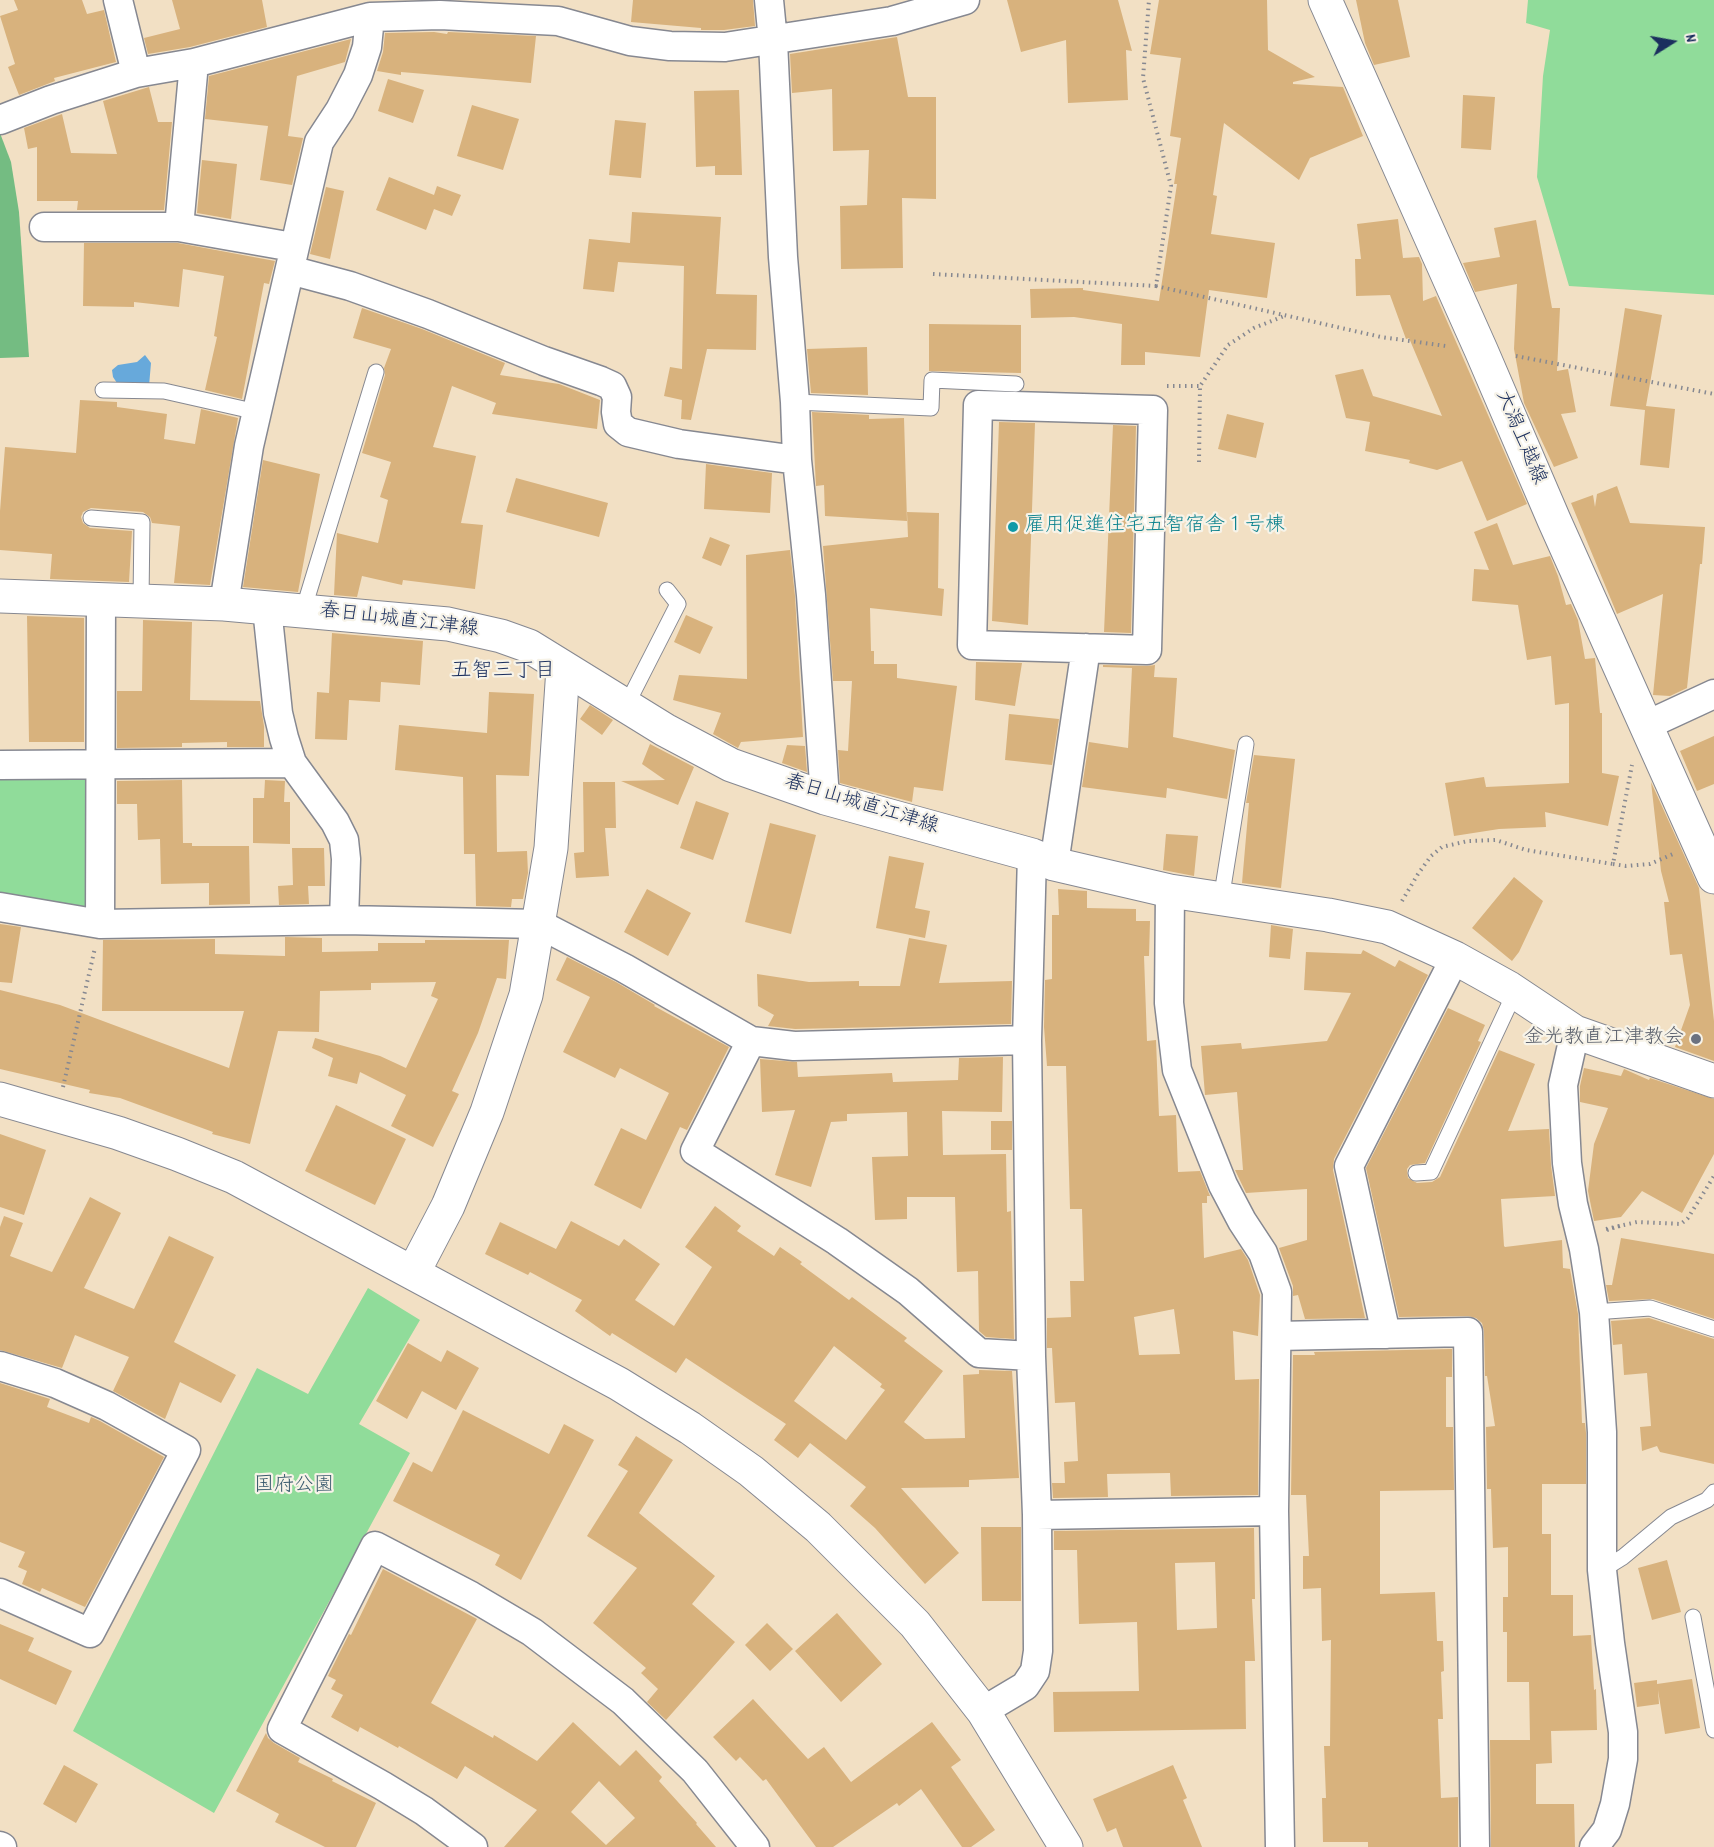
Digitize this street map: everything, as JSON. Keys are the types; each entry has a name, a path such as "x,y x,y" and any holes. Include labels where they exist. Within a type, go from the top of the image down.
{"main road":[{"name":"大潟上越線","path":"1325,0 1714,877"},
{"name":"春日山城直江津線","path":"0,596 224,604 448,624 475,629 529,646 626,706 731,765 825,798 1043,860 1170,891 1328,915 1387,927 1455,958 1515,992 1575,1032 1714,1081"},
{"path":"413,1273 448,1206 487,1112 526,995 551,848 563,668"},
{"path":"0,1099 57,1114 177,1154 234,1178 619,1384 690,1428 751,1471 818,1527 915,1624 983,1711 1063,1846"}],"street":[{"path":"118,0 136,73"},
{"path":"769,0 797,460 811,595 825,798"},
{"path":"0,120 51,99 136,73 194,63 370,17 440,15 558,21 630,41 670,46 725,47 892,21 965,0"},
{"path":"224,604 249,446 288,258 319,142 340,110 358,75 367,47 370,17"},
{"path":"179,227 194,63"},
{"path":"44,227 179,227 288,258 350,286 612,386 617,397 618,424 628,432 679,444 797,460"},
{"path":"978,405 1153,410 1147,650 1086,648 972,645 978,405"},
{"path":"100,924 101,600"},
{"path":"267,608 278,713 292,763 341,832 346,859 344,920"},
{"path":"983,1711 1025,1686 1035,1671 1038,1651 1027,1040 1043,860 1086,648"},
{"path":"1653,737 1714,694"},
{"path":"0,765 292,763"},
{"path":"1170,891 1169,1003 1177,1070 1223,1185 1242,1221 1263,1253 1277,1292 1274,1510 1280,1847"},
{"path":"0,907 100,924 344,920 539,924 624,968 751,1041 794,1046 1027,1040"},
{"path":"1386,1334 1349,1166 1455,958"},
{"path":"1575,1032 1563,1085 1567,1152 1573,1204 1584,1249 1594,1312 1602,1432 1602,1570 1623,1732 1623,1759 1615,1804 1605,1841"},
{"path":"751,1041 695,1151 837,1241 908,1291 979,1353 1031,1356"},
{"path":"1277,1336 1468,1332 1475,1847"},
{"path":"0,1366 55,1383 97,1401 186,1450 90,1633 0,1593"},
{"path":"1037,1515 1274,1510"},
{"path":"473,1847 424,1811 282,1729 375,1546 471,1596 532,1632 623,1701 695,1771 755,1847"}],"lane":[{"path":"303,611 376,372"},
{"path":"795,402 931,408 932,380 1016,384"},
{"path":"103,390 164,392 257,412"},
{"path":"91,519 142,522 141,601"},
{"path":"626,706 678,604 667,590"},
{"path":"1221,900 1245,744"},
{"path":"1416,1173 1431,1172 1515,992"},
{"path":"1594,1312 1650,1308 1714,1329"},
{"path":"1602,1570 1623,1557 1671,1517 1707,1500 1714,1492"},
{"path":"1693,1617 1714,1730"}],"path":[{"path":"1149,0 1143,78 1171,186 1156,286"},
{"path":"933,274 1156,286 1382,337 1564,364 1714,394"},
{"path":"1199,462 1200,387 1228,345 1254,328 1285,316"},
{"path":"1613,864 1631,765 1653,737"},
{"path":"1387,927 1418,874 1431,856 1442,847 1468,841 1496,840 1526,850 1626,866 1650,864 1698,843"},
{"path":"57,1114 100,924"},
{"path":"1623,1225 1637,1222 1681,1224 1688,1218 1714,1176"}],"green space":[{"path":"1528,0 1714,0 1714,295 1569,286 1537,177 1543,76 1550,30 1526,23"},
{"path":"0,133 11,162 19,212 29,357 0,358"},
{"path":"93,775 92,911 0,896 0,776"},
{"name":"国府公園","path":"368,1288 420,1320 359,1424 410,1453 214,1813 73,1731 257,1368 308,1394"}],"water":[{"path":"145,355 151,363 149,386 117,383 112,370 118,365 137,362"}],"building":[{"path":"14,0 82,0 87,14 104,10 116,62 54,78 55,81 19,95 8,67 15,64 0,16 18,10"},
{"path":"172,0 262,0 267,27 190,47 148,54 144,38 180,29"},
{"path":"633,0 753,0 755,26 701,30 701,28 631,22"},
{"path":"1007,0 1118,0 1132,51 1126,50 1128,100 1068,103 1066,40 1021,52"},
{"path":"1159,0 1267,0 1268,50 1315,77 1293,82 1293,84 1343,87 1363,136 1310,158 1299,180 1224,123 1213,195 1217,196 1211,234 1275,243 1267,298 1209,290 1200,357 1145,352 1145,365 1121,365 1122,324 1074,317 1031,318 1030,289 1083,288 1083,290 1159,301 1177,184 1174,184 1181,138 1170,136 1181,58 1150,54"},
{"path":"1356,0 1398,0 1410,57 1374,65 1365,43"},
{"path":"434,32 536,36 531,83 401,72 401,75 377,71 383,52 385,33"},
{"path":"897,37 908,97 936,97 936,199 902,198 903,268 841,269 840,206 867,205 869,150 833,151 832,89 792,93 790,54"},
{"path":"351,39 345,62 297,76 288,136 303,138 292,185 260,180 268,126 205,119 209,76"},
{"path":"388,79 424,90 413,123 378,111"},
{"path":"149,87 158,122 172,122 164,210 77,210 78,201 37,201 37,147 28,149 24,128 62,114 71,153 117,154 103,101"},
{"path":"739,90 742,175 715,175 715,166 696,167 694,91"},
{"path":"1463,95 1495,97 1491,150 1461,148"},
{"path":"472,105 519,119 503,170 457,156"},
{"path":"615,120 646,123 641,178 609,175"},
{"path":"202,160 237,164 231,219 197,213"},
{"path":"389,177 434,195 437,186 461,195 452,216 434,209 426,230 376,210"},
{"path":"326,187 344,191 330,259 310,254"},
{"path":"632,212 721,217 716,294 757,295 756,350 707,349 691,420 681,419 682,400 664,396 670,367 682,369 684,266 618,262 614,292 583,289 589,239 630,243"},
{"path":"1398,219 1403,258 1419,257 1422,264 1423,301 1436,296 1527,504 1487,521 1462,461 1437,470 1409,463 1410,460 1365,451 1370,422 1346,418 1335,375 1363,369 1373,396 1442,416 1409,338 1406,339 1390,295 1356,296 1355,259 1361,259 1357,224"},
{"path":"1536,220 1552,308 1560,308 1557,371 1568,369 1576,412 1561,414 1578,458 1554,467 1524,403 1514,349 1517,284 1475,292 1463,263 1500,257 1494,228"},
{"path":"84,243 178,243 275,261 269,284 264,283 242,399 205,390 217,337 214,336 224,276 183,269 179,307 134,302 134,307 83,306"},
{"path":"362,308 422,329 505,363 500,375 559,384 600,400 597,429 492,414 496,403 452,386 433,447 476,456 461,523 483,525 475,589 403,580 402,585 362,576 357,597 334,595 337,533 378,543 388,500 380,497 391,462 362,453 391,349 353,338"},
{"path":"1625,308 1662,315 1646,406 1675,409 1669,468 1640,465 1645,410 1610,406"},
{"path":"929,324 1021,325 1021,373 929,371"},
{"path":"867,347 868,395 811,393 807,349"},
{"path":"80,400 117,402 117,407 167,414 164,439 195,444 201,409 238,418 210,585 174,583 180,526 152,523 150,517 143,512 91,508 83,512 81,517 83,523 90,528 132,531 129,582 50,579 52,554 0,550 0,511 5,447 76,453"},
{"path":"812,412 869,415 869,419 904,418 907,521 825,516 824,485 816,486"},
{"path":"1227,414 1264,423 1256,458 1218,449"},
{"name":"雇用促進住宅五智宿舎１号棟","path":"999,422 1035,423 1028,625 992,621"},
{"path":"1113,425 1136,426 1131,633 1104,632"},
{"path":"263,460 320,474 298,592 243,587"},
{"path":"706,464 772,473 770,513 704,509"},
{"path":"516,478 608,503 599,537 506,512"},
{"path":"1617,486 1630,523 1705,527 1687,688 1670,696 1653,695 1663,594 1617,614 1571,503 1593,495 1595,507 1597,494"},
{"path":"907,512 939,513 938,588 944,589 942,616 870,608 871,651 874,651 874,664 897,664 897,678 957,686 943,791 914,787 912,802 840,783 838,750 848,751 852,681 833,681 823,546 908,537"},
{"path":"1497,523 1513,565 1550,556 1566,605 1571,604 1578,620 1585,659 1595,658 1600,713 1602,713 1602,773 1619,776 1608,826 1545,812 1546,827 1499,829 1454,836 1445,783 1484,777 1486,787 1569,783 1569,703 1555,705 1551,656 1527,660 1518,605 1472,601 1474,569 1489,570 1474,532"},
{"path":"710,537 730,545 721,566 702,558"},
{"path":"790,550 803,737 741,742 738,748 713,734 721,713 673,700 679,675 747,679 746,555"},
{"path":"686,615 713,627 700,654 674,642"},
{"path":"27,616 84,618 84,742 29,742"},
{"path":"143,620 192,622 190,700 260,701 264,726 264,747 227,747 227,742 182,743 182,747 117,748 117,691 142,691"},
{"path":"332,633 423,641 420,685 381,682 380,702 349,700 347,740 315,739 317,692 329,693"},
{"path":"976,662 1022,663 1015,706 975,700"},
{"path":"1103,665 1155,665 1154,677 1177,678 1173,737 1235,750 1227,799 1167,788 1166,798 1082,787 1089,742 1128,748 1132,668 1103,667"},
{"path":"489,692 534,694 529,776 496,775 497,852 527,851 528,873 523,899 512,899 511,907 476,906 475,854 464,854 463,777 395,770 399,725 487,733"},
{"path":"590,705 613,720 602,735 580,719"},
{"path":"1009,714 1059,719 1052,765 1005,760"},
{"path":"1714,736 1714,784 1697,791 1680,751"},
{"path":"650,744 694,767 678,805 621,781 665,780 642,764"},
{"path":"787,745 805,746 807,772 782,763"},
{"path":"1254,755 1295,759 1281,888 1242,883 1249,803 1246,803"},
{"path":"182,780 183,843 192,843 192,846 249,846 250,904 209,905 209,883 161,884 160,839 138,840 137,804 117,804 117,781"},
{"path":"265,780 285,781 284,802 290,802 290,844 253,843 253,798 264,798"},
{"path":"583,782 615,782 616,828 605,828 609,876 576,878 574,853 584,852"},
{"path":"1651,782 1699,888 1714,1021 1714,1061 1675,1047 1690,1005 1682,954 1670,955 1664,902 1669,902 1661,871"},
{"path":"696,801 729,813 713,860 680,848"},
{"path":"770,823 816,835 791,934 745,922"},
{"path":"1166,834 1198,836 1194,876 1163,870"},
{"path":"292,848 324,848 325,886 308,886 309,904 279,905 278,886 293,885"},
{"path":"889,856 924,863 915,908 930,911 925,938 876,928"},
{"path":"1514,877 1543,901 1519,952 1512,961 1472,928"},
{"path":"647,889 691,913 668,956 624,932"},
{"path":"1058,889 1087,891 1087,908 1136,909 1136,921 1150,921 1149,956 1144,956 1147,1041 1156,1040 1159,1116 1176,1115 1178,1172 1200,1171 1210,1196 1207,1196 1207,1203 1202,1203 1204,1258 1241,1249 1248,1260 1260,1295 1258,1336 1233,1331 1235,1380 1259,1379 1258,1495 1171,1496 1170,1473 1107,1474 1108,1497 1053,1498 1052,1483 1065,1483 1064,1462 1078,1461 1075,1402 1055,1403 1052,1348 1047,1348 1047,1318 1071,1317 1070,1281 1084,1281 1082,1209 1070,1209 1066,1066 1047,1066 1044,1027 1045,980 1052,979 1052,915 1059,915","holes":["1174,1309 1180,1354 1139,1355 1134,1317"]},
{"path":"0,924 21,927 12,983 0,982"},
{"path":"1271,925 1293,929 1290,959 1269,957"},
{"path":"285,937 322,938 322,952 378,951 378,943 425,943 425,940 509,940 506,979 497,978 478,1033 452,1091 459,1094 433,1147 391,1126 406,1095 360,1072 357,1084 328,1076 333,1058 312,1048 315,1038 380,1056 406,1068 438,999 431,996 436,982 371,983 371,990 320,991 319,1032 278,1031 250,1144 212,1134 213,1132 120,1098 89,1093 90,1090 0,1069 0,990 60,1005 229,1068 244,1011 102,1011 103,940 215,939 215,954 285,956"},
{"path":"909,938 947,945 939,983 1012,981 1011,1024 795,1029 768,1026 774,1015 758,1006 757,974 809,982 859,981 859,986 900,986"},
{"path":"1363,950 1395,967 1399,960 1428,975 1334,1159 1333,1170 1365,1318 1305,1319 1298,1295 1293,1296 1293,1286 1279,1248 1307,1240 1307,1189 1246,1193 1235,1170 1243,1170 1237,1092 1205,1095 1201,1046 1241,1043 1242,1049 1327,1041 1351,993 1304,990 1306,952 1361,954"},
{"path":"567,957 616,982 654,1006 729,1047 687,1130 680,1127 641,1209 594,1185 621,1128 646,1140 669,1093 620,1068 615,1078 563,1052 590,997 556,980"},
{"path":"1448,1008 1485,1025 1478,1041 1481,1042 1425,1163 1410,1165 1407,1169 1408,1178 1417,1183 1432,1182 1440,1177 1499,1050 1535,1064 1508,1131 1549,1129 1555,1196 1501,1199 1504,1246 1562,1240 1563,1268 1570,1269 1578,1314 1582,1423 1585,1423 1586,1433 1586,1484 1542,1484 1542,1534 1551,1534 1551,1595 1573,1595 1573,1636 1591,1635 1597,1730 1551,1731 1552,1763 1536,1764 1536,1804 1574,1804 1575,1847 1491,1847 1490,1740 1530,1740 1529,1682 1507,1682 1507,1632 1503,1632 1503,1597 1508,1597 1508,1547 1493,1548 1491,1489 1487,1489 1486,1427 1495,1426 1487,1376 1485,1376 1484,1331 1482,1323 1468,1316 1399,1317 1366,1168"},
{"path":"1003,1057 1002,1112 942,1111 943,1155 1006,1154 1007,1212 1011,1211 1014,1339 986,1337 979,1331 978,1271 957,1272 955,1197 907,1197 907,1219 875,1220 872,1157 908,1156 907,1112 847,1114 847,1121 831,1122 811,1187 775,1175 795,1110 762,1112 760,1059 797,1062 798,1077 892,1073 893,1082 958,1080 959,1058"},
{"path":"1584,1068 1621,1076 1624,1069 1649,1080 1650,1078 1714,1099 1714,1154 1682,1213 1642,1191 1621,1217 1594,1221 1588,1191 1594,1144 1608,1108 1580,1102 1580,1086"},
{"path":"336,1105 406,1139 375,1205 305,1171"},
{"path":"991,1121 1012,1121 1012,1150 991,1150"},
{"path":"0,1134 46,1150 24,1215 0,1207"},
{"path":"90,1197 121,1213 84,1288 134,1309 169,1236 214,1257 174,1342 236,1375 221,1403 180,1382 165,1419 113,1391 129,1357 75,1335 62,1368 0,1350 0,1227 4,1216 23,1223 10,1256 52,1272"},
{"path":"715,1206 741,1226 737,1231 774,1256 780,1247 849,1300 852,1297 907,1338 904,1341 943,1371 904,1422 925,1439 965,1438 963,1375 979,1374 979,1370 1012,1371 1019,1478 969,1480 969,1487 901,1488 959,1553 925,1584 875,1528 850,1506 866,1487 810,1443 798,1458 774,1440 786,1424 686,1358 676,1373 612,1333 610,1336 575,1311 582,1300 530,1272 528,1275 485,1254 500,1222 556,1249 571,1221 619,1246 624,1239 660,1264 635,1300 674,1326 712,1267 685,1247","holes":["834,1346 882,1384 880,1387 885,1390 846,1440 794,1401"]},
{"path":"1621,1238 1714,1254 1714,1319 1653,1299 1609,1301 1606,1285 1612,1285"},
{"path":"1649,1318 1714,1339 1714,1464 1660,1452 1657,1446 1642,1451 1640,1427 1651,1426 1647,1373 1624,1375 1622,1344 1613,1345 1611,1321"},
{"path":"408,1343 441,1362 447,1350 479,1368 456,1410 422,1391 407,1419 376,1401"},
{"path":"1452,1349 1452,1377 1446,1377 1446,1427 1453,1427 1454,1490 1380,1491 1380,1594 1435,1592 1437,1641 1443,1641 1444,1671 1441,1672 1443,1719 1438,1719 1441,1798 1458,1797 1458,1847 1368,1847 1368,1842 1323,1842 1322,1798 1326,1798 1324,1746 1330,1746 1331,1640 1322,1641 1321,1588 1303,1589 1303,1556 1309,1556 1306,1495 1291,1495 1293,1355 1315,1355 1314,1352"},
{"path":"0,1383 50,1399 47,1407 89,1423 91,1417 100,1421 164,1457 85,1607 42,1588 40,1592 22,1584 27,1571 18,1567 25,1552 0,1542"},
{"path":"463,1410 549,1454 564,1424 594,1440 521,1580 495,1565 500,1555 393,1501 413,1462 432,1472"},
{"path":"636,1436 673,1460 639,1513 715,1576 692,1604 735,1642 666,1720 647,1702 658,1689 641,1673 646,1668 593,1623 637,1568 587,1536 628,1471 618,1465"},
{"path":"981,1527 1021,1527 1021,1601 982,1601"},
{"path":"1254,1528 1255,1599 1252,1599 1255,1661 1245,1661 1246,1729 1054,1732 1053,1692 1139,1691 1137,1622 1079,1624 1077,1550 1054,1550 1054,1531","holes":["1215,1562 1217,1628 1177,1630 1175,1563"]},
{"path":"1667,1560 1681,1612 1652,1620 1638,1568"},
{"path":"383,1569 477,1619 431,1703 493,1738 494,1735 537,1761 573,1722 620,1766 636,1750 662,1777 659,1781 716,1847 504,1847 537,1810 465,1766 457,1779 399,1746 398,1748 360,1727 358,1732 331,1717 343,1695 331,1689 336,1680 328,1676 349,1634 351,1635","holes":["599,1781 635,1818 606,1845 571,1812"]},
{"path":"837,1613 882,1664 841,1702 795,1651"},
{"path":"767,1623 793,1649 770,1671 745,1645"},
{"path":"0,1624 34,1638 28,1651 72,1671 56,1705 0,1679"},
{"path":"1692,1679 1700,1728 1665,1734 1658,1690 1659,1704 1637,1707 1634,1683 1657,1680 1657,1684"},
{"path":"753,1699 808,1759 824,1747 851,1782 932,1722 961,1760 951,1767 995,1830 971,1847 962,1847 921,1789 899,1806 897,1803 833,1847 816,1847 766,1779 763,1781 740,1757 736,1761 713,1737"},
{"path":"266,1733 274,1743 300,1758 298,1762 376,1803 356,1847 325,1847 275,1822 279,1814 236,1791"},
{"path":"64,1765 98,1784 76,1823 43,1804"},
{"path":"1173,1765 1187,1798 1183,1800 1202,1847 1123,1847 1116,1828 1107,1832 1093,1799"}],"place":[{"name":"雇用促進住宅五智宿舎１号棟","path":"1013,527"},
{"name":"金光教直江津教会","path":"1696,1039"}],"district":[{"name":"五智三丁目","path":"503,673"}]}
